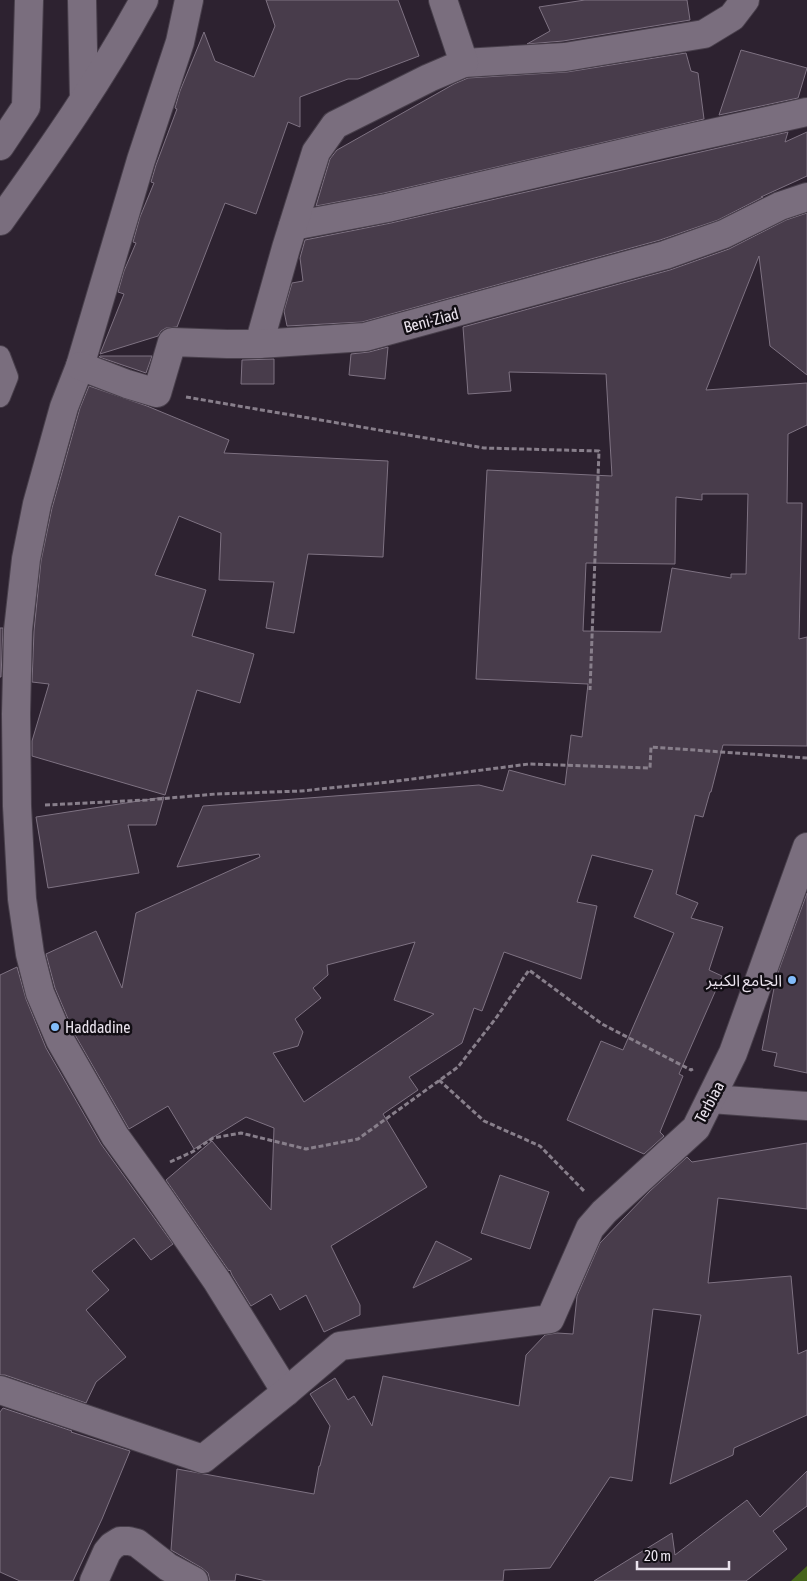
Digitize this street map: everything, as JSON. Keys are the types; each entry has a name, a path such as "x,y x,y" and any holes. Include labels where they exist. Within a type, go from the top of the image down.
{"street":[{"path":"0,146 26,107 29,0"},
{"path":"82,0 84,99"},
{"path":"0,221 84,99 129,28 144,0"},
{"path":"0,1390 203,1459 286,1392 216,1281 115,1136 60,1040 40,993 30,954 22,899 17,806 16,714 18,630 26,559 38,504 62,416 80,366 141,160 180,42 189,0"},
{"path":"444,0 464,63"},
{"path":"259,344 316,152 335,125 429,78 464,63 565,57 704,34 732,17 745,0"},
{"path":"293,226 387,208 807,112"},
{"name":"Beni-Ziad","path":"157,393 172,342 259,344 365,337 665,255 724,234 780,206 807,197"},
{"path":"0,356 8,377 0,397"},
{"path":"80,366 157,393"},
{"name":"Terbiaa","path":"286,1392 340,1346 550,1319 590,1228 604,1212 696,1128 733,1053 807,847"},
{"path":"711,1099 807,1106"},
{"path":"94,1581 106,1552 120,1542 129,1541 137,1543 168,1567 194,1581"}],"path":[{"path":"157,393 484,448 599,451 590,690"},
{"path":"17,806 300,791 529,764 650,768 651,747 807,758"},
{"path":"143,1175 192,1152 214,1138 241,1133 306,1149 358,1139 458,1067 496,1018 528,970 602,1024 691,1070 733,1053"},
{"path":"440,1080 484,1121 540,1146 604,1212"}],"green space":[{"path":"807,1566 807,1581 791,1581"}],"building":[{"path":"266,0 398,0 419,56 358,79 348,79 300,97 300,127 288,122 256,214 225,203 177,327 166,328 158,336 100,354 124,294 118,292 124,271 136,243 133,242 140,217 154,183 151,182 156,165 177,109 175,108 180,91 204,32 215,61 254,77 275,26"},
{"path":"585,0 687,0 690,20 563,41 527,44 550,31 539,7"},
{"path":"741,50 807,68 798,98 719,115"},
{"path":"686,53 691,71 698,73 704,119 384,193 316,206 330,159 337,150 468,78 567,72"},
{"path":"788,132 785,142 807,132 807,176 761,197 763,197 718,220 660,240 362,322 287,326 284,311 292,283 303,281 300,258 305,240 391,223"},
{"path":"807,213 807,375 770,346 759,256 706,390 807,383 807,425 788,434 787,503 802,503 799,639 807,637 807,746 723,745 703,817 695,815 676,894 698,903 691,918 723,927 709,970 722,976 679,1074 683,1076 660,1132 664,1136 644,1154 567,1120 601,1041 623,1050 674,933 634,917 653,870 592,855 577,902 597,906 581,979 504,952 482,1011 474,1008 462,1043 409,1077 418,1090 383,1114 427,1187 331,1246 360,1305 360,1315 324,1332 306,1295 280,1310 271,1294 251,1306 230,1270 166,1180 212,1141 271,1210 274,1128 246,1117 194,1149 168,1106 129,1129 74,1033 55,988 46,954 96,931 122,988 136,913 260,857 259,854 177,867 203,806 479,785 503,791 509,770 565,785 571,735 582,737 588,684 476,679 487,470 612,476 606,374 509,372 511,391 468,394 463,327 670,270 729,249 786,220","holes":["702,494 748,494 746,574 731,574 731,578 672,568 661,632 583,631 586,563 675,564 676,497 702,500","415,942 394,1000 434,1014 304,1102 273,1053 298,1046 303,1032 295,1019 321,998 313,988 328,975 327,965"]},
{"path":"388,347 385,379 349,375 351,354"},
{"path":"100,356 152,356 146,373 99,357"},
{"path":"274,359 274,384 241,384 242,360"},
{"path":"89,386 147,406 229,440 224,453 388,461 383,557 308,554 294,633 266,628 274,582 219,580 221,533 179,516 155,575 206,590 192,636 254,654 240,703 197,690 165,795 32,756 32,741 49,684 32,682 34,631 41,561 52,508 80,408"},
{"path":"0,628 3,628 1,677 0,677"},
{"path":"164,797 156,825 128,825 139,873 48,888 36,817"},
{"name":"الجامع الكبير","path":"807,893 807,1073 774,1066 777,1053 762,1050 776,978"},
{"path":"17,967 26,999 46,1048 101,1144 173,1244 151,1260 134,1238 92,1271 109,1290 86,1310 126,1357 96,1382 86,1403 5,1375 0,1375 0,975"},
{"path":"807,1143 807,1209 718,1198 708,1283 791,1276 798,1354 807,1350 807,1415 734,1448 733,1455 670,1484 701,1315 653,1309 632,1481 610,1477 550,1568 504,1570 503,1581 266,1581 236,1574 235,1581 210,1581 208,1573 202,1568 171,1550 177,1469 314,1494 319,1466 330,1426 310,1394 335,1378 348,1400 354,1396 372,1426 383,1376 519,1406 526,1355 545,1335 557,1333 573,1334 577,1296 600,1243 650,1191 687,1157 692,1162"},
{"path":"500,1175 549,1192 530,1249 481,1233"},
{"path":"436,1241 472,1259 413,1288"},
{"path":"3,1408 130,1451 102,1519 73,1581 20,1581 0,1572 0,1412"},
{"path":"807,1471 807,1506 773,1531 787,1549 746,1581 594,1581 672,1533 675,1555 747,1500 760,1517"}],"place":[{"name":"الجامع الكبير","path":"792,980"},
{"name":"Haddadine","path":"55,1027"}]}
